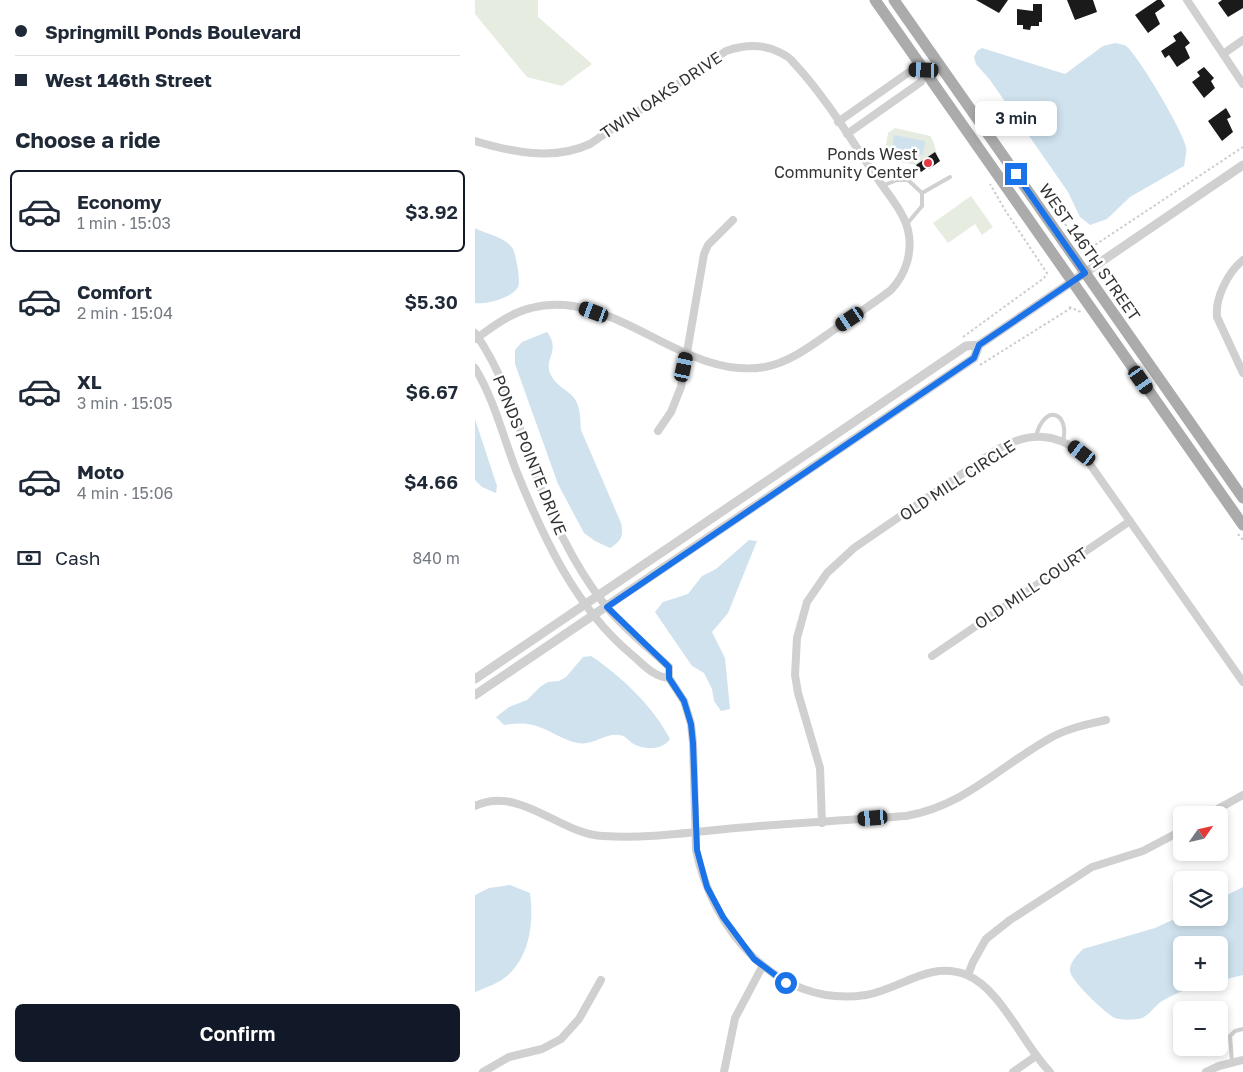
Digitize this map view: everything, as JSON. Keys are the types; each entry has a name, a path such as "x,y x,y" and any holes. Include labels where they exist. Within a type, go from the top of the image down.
{"main road":[{"name":"WEST 146TH STREET","path":"875,0 1243,525"},
{"name":"WEST 146TH STREET","path":"894,0 1243,498"}],"street":[{"path":"1187,0 1243,84"},
{"path":"1223,54 1243,40"},
{"name":"TWIN OAKS DRIVE","path":"475,141 501,148 548,154 580,148 589,144 726,51 747,46 769,48 791,59 843,128 900,212 906,225"},
{"path":"843,128 912,70 924,70 937,61"},
{"path":"843,128 921,82 924,70"},
{"path":"475,696 590,610 967,346 979,345 1243,165"},
{"path":"658,431 671,412 678,395 687,354 700,266 704,254 708,245 733,220"},
{"path":"476,336 504,319 524,310 543,305 564,305 583,308 605,316 687,354 721,366 747,368 777,364 802,351 881,298 897,283 907,265 909,254 910,242 906,225"},
{"path":"1243,260 1237,265 1226,282 1216,307 1217,317 1243,373"},
{"name":"PONDS POINTE DRIVE","path":"476,336 512,406 552,516 578,564 603,601 669,667 669,678 684,701 691,724 693,743 695,832 699,863 712,898 739,941 762,967 786,983 819,995 844,997 866,995 931,971 950,970 968,975"},
{"path":"475,679 590,610 974,358 979,345"},
{"name":"PONDS POINTE DRIVE","path":"475,368 488,393 539,525 556,559 590,610 613,638 659,677 669,678"},
{"name":"OLD MILL CIRCLE","path":"822,823 820,768 798,693 795,675 797,638 807,602 827,573 854,548 1012,441 1036,436 1050,437 1063,441 1082,453 1243,682"},
{"name":"OLD MILL COURT","path":"932,656 1130,521"},
{"path":"475,806 493,800 517,803 561,825 587,834 603,836 695,832 906,816 936,809 960,798 1055,736 1106,720"},
{"path":"1223,806 1243,795"},
{"path":"1050,1072 1036,1056 992,994 979,981 968,975 973,962 986,939 1009,920 1092,867 1143,851 1173,835"},
{"path":"724,1072 735,1018 762,967"},
{"path":"483,1072 509,1057 541,1049 561,1039 579,1019 601,980"},
{"path":"1013,1072 1036,1056"},
{"path":"1205,1072 1243,1060"}],"lane":[{"path":"923,193 950,177"},
{"path":"882,186 897,180 908,180 923,193"},
{"path":"906,225 922,206 923,193"},
{"path":"1036,436 1041,421 1049,415 1053,415 1060,419 1063,425 1065,435 1063,441"},
{"path":"1232,1062 1230,1036 1235,1031 1243,1029"}],"path":[{"path":"1088,246 1100,243 1243,148"},
{"path":"989,182 1005,210 1047,273"}],"shaded area":[{"path":"475,0 538,0 538,17 592,64 562,86 527,77 475,14"},
{"path":"895,128 930,136 940,161 921,172 916,165 890,160 885,152 888,133"},
{"path":"971,196 993,227 982,235 975,224 948,243 933,223"}],"water":[{"path":"1115,43 1126,46 1140,63 1169,110 1183,138 1186,156 1184,166 1130,197 1107,219 1090,225 1080,217 1068,192 990,80 976,64 974,57 977,51 982,48 1065,74 1103,46"},
{"path":"894,135 925,141 923,155 892,147"},
{"path":"475,228 510,245 513,249 518,268 519,284 515,291 498,300 485,303 475,303"},
{"path":"547,332 553,344 549,363 550,373 556,382 573,397 578,405 581,430 621,523 621,538 610,548 584,533 558,484 515,364 515,350 522,342"},
{"path":"475,419 497,486 496,493 482,487 475,480"},
{"path":"749,540 757,541 728,613 712,632 725,658 730,709 721,711 714,701 712,689 704,673 692,666 655,612 663,602 688,594 702,576 716,569"},
{"path":"591,656 625,682 655,715 670,739 667,743 662,746 647,748 632,743 623,736 614,735 589,743 578,743 534,725 504,725 496,717 509,707 527,700 541,686 548,682 559,681 566,677 583,657"},
{"path":"510,885 530,893 531,927 529,938 521,959 507,976 475,992 475,895 489,888"},
{"path":"1243,887 1243,975 1228,979 1228,936 1173,936 1173,991 1183,991 1162,1001 1145,1017 1129,1020 1117,1019 1111,1015 1089,997 1072,976 1070,971 1071,965 1083,949 1155,928 1173,920 1173,926 1228,926 1228,894"}],"building":[{"path":"976,0 1008,0 999,13"},
{"path":"1067,0 1093,0 1097,12 1075,20"},
{"path":"1157,0 1161,0 1165,6 1155,13 1160,24 1148,33 1135,15"},
{"path":"1222,0 1243,0 1243,8 1228,17 1218,3"},
{"path":"1033,4 1042,4 1042,22 1039,22 1039,26 1031,26 1030,30 1023,29 1023,25 1017,25 1017,9 1033,11"},
{"path":"1181,31 1190,43 1185,47 1190,58 1177,67 1169,55 1165,58 1161,51 1176,41 1173,36"},
{"path":"1204,67 1214,78 1211,81 1215,88 1204,98 1192,82 1200,76 1197,72"},
{"path":"1226,108 1231,117 1227,119 1233,132 1222,141 1208,121"},
{"name":"Ponds West Community Center","path":"935,152 940,161 921,172 916,165"}],"place":[{"name":"Ponds West Community Center","path":"928,163"}],"route":[{"path":"786,983 762,967 754,959 739,941 712,898 703,876 697,850 693,743 691,724 684,701 669,678 669,667 620,622 607,607 974,358 979,345 1085,273 1016,174"}]}
